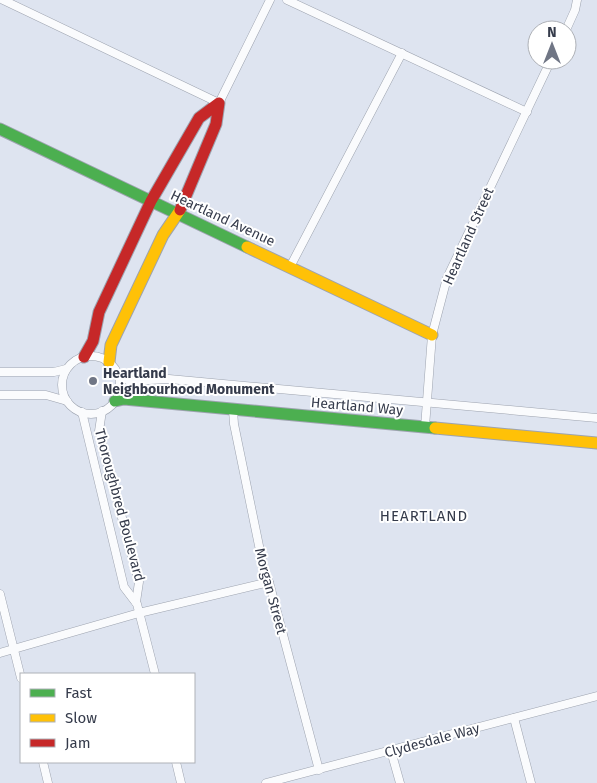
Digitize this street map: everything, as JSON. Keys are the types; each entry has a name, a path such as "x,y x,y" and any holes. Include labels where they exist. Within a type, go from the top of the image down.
{"street":[{"path":"3,0 219,103"},
{"path":"109,362 111,345 163,235 179,214 216,124 219,103 270,0"},
{"path":"286,0 527,112"},
{"path":"570,20 575,10 576,0"},
{"path":"290,267 402,53"},
{"name":"Heartland Street","path":"425,427 432,335 447,278 546,70"},
{"path":"84,357 93,341 99,312 152,201 199,118 219,103"},
{"name":"Heartland Avenue","path":"0,129 432,335"},
{"path":"0,372 54,372 66,369 77,359 93,356 101,358 109,362 118,374 120,383 119,393 115,401 102,412 95,413 82,412 71,406 63,394 62,385 66,369"},
{"name":"Heartland Way","path":"118,374 129,381 169,379 597,418"},
{"path":"0,395 46,395 67,401"},
{"name":"Heartland Way","path":"115,401 124,399 597,443"},
{"name":"Morgan Street","path":"233,410 234,424 265,575 269,582 320,770"},
{"name":"Thoroughbred Boulevard","path":"82,412 124,587 136,602 144,626 155,673"},
{"name":"Thoroughbred Boulevard","path":"102,412 99,431 139,582 136,602"},
{"path":"0,653 139,613 269,582"},
{"path":"0,594 20,674"},
{"name":"Clydesdale Way","path":"266,783 597,696"},
{"path":"514,718 532,783"},
{"path":"391,751 400,783"},
{"path":"43,763 48,783"},
{"path":"176,763 181,783"}],"traffic: fast":[{"path":"0,129 247,247"},
{"path":"115,401 124,399 435,428"}],"traffic: slow":[{"path":"109,362 111,345 163,235 180,210"},
{"path":"247,247 432,335"},
{"path":"435,428 597,443"}],"traffic: jam":[{"path":"84,357 93,341 99,312 151,201 199,118 219,103 216,124 180,210"}],"place":[{"name":"Heartland Neighbourhood Monument","path":"93,381"}],"district":[{"name":"HEARTLAND","path":"424,516"}]}
